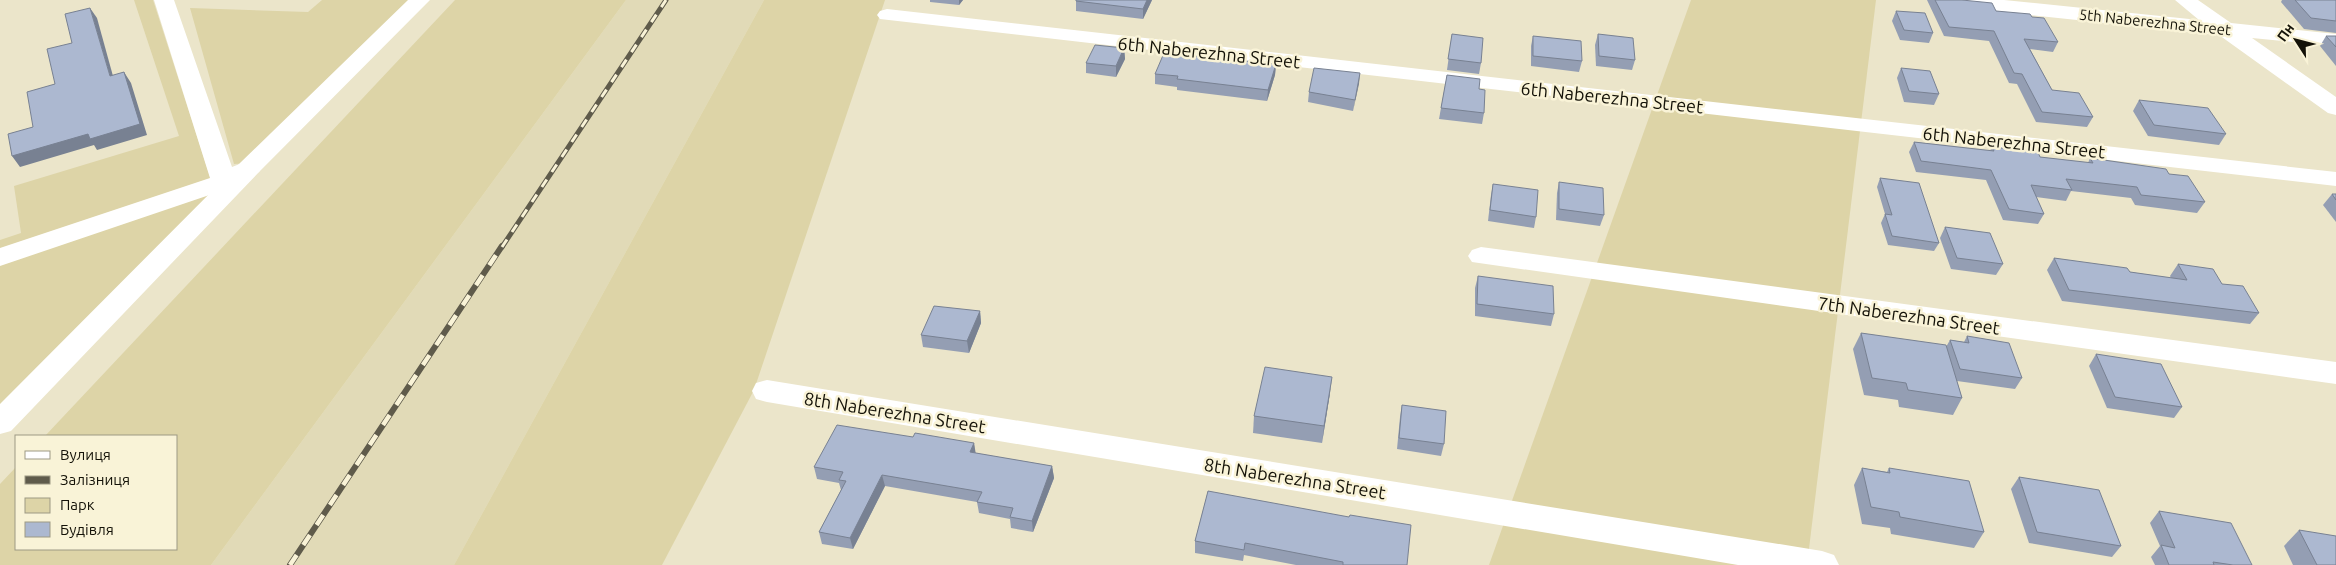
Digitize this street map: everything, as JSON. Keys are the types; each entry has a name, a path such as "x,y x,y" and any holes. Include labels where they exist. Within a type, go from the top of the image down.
{"street":[{"path":"164,0 224,182"},
{"path":"0,423 250,167 420,0"},
{"name":"5th Naberezhna Street","path":"1943,0 2336,40"},
{"path":"2185,0 2336,108"},
{"name":"6th Naberezhna Street","path":"887,16 2336,179"},
{"path":"0,256 224,182 250,167"},
{"name":"7th Naberezhna Street","path":"1482,256 2336,373"},
{"name":"8th Naberezhna Street","path":"767,391 1822,565"}],"shaded area":[{"path":"626,0 764,0 454,565 211,565"}],"green space":[{"path":"134,0 153,0 212,183 0,253 0,240 21,233 14,186 179,136"},
{"path":"322,0 409,0 248,163 234,164 190,8 308,12"},
{"path":"455,0 626,0 211,565 0,565 0,484 15,468 15,550 178,550 178,435 46,435"},
{"path":"764,0 885,0 754,390 662,565 454,565"},
{"path":"1691,0 1876,0 1807,565 1489,565"},
{"path":"222,187 0,406 0,261"}],"building":[{"path":"1076,0 1147,0 1143,9"},
{"path":"1935,0 1992,3 1996,11 2030,14 2032,17 2044,18 2058,42 2024,39 2052,90 2079,93 2093,117 2042,112 2022,74 2014,73 1994,31 1949,27"},
{"path":"2295,0 2336,0 2336,21 2311,18"},
{"path":"90,8 110,76 124,72 140,124 90,139 88,134 12,156 8,134 33,127 27,92 55,84 47,49 72,43 65,14"},
{"path":"1896,11 1925,13 1933,33 1904,30"},
{"path":"1452,34 1483,38 1481,63 1448,59"},
{"path":"1598,34 1633,38 1635,60 1599,56"},
{"path":"1533,36 1581,41 1582,61 1533,56"},
{"path":"2326,36 2336,36 2336,47"},
{"path":"1095,45 1124,48 1116,66 1086,63"},
{"path":"1164,53 1276,64 1268,90 1177,79 1178,76 1155,74"},
{"path":"1314,68 1360,73 1355,100 1309,92"},
{"path":"1901,68 1930,71 1939,94 1909,91"},
{"path":"1447,75 1480,79 1479,89 1485,90 1484,113 1441,108"},
{"path":"2139,100 2208,108 2226,134 2154,125"},
{"path":"1914,142 1994,151 1992,147 2038,152 2040,157 2093,163 2090,158 2166,169 2169,174 2188,176 2205,202 2141,195 2137,187 2066,179 2072,190 2031,185 2044,214 2009,209 1991,170 1921,161"},
{"path":"1880,178 1919,183 1939,243 1892,236 1885,214 1892,215"},
{"path":"1559,182 1603,188 1604,215 1559,209"},
{"path":"1493,184 1538,190 1536,217 1490,210"},
{"path":"1945,227 1990,233 2003,264 1957,258"},
{"path":"2054,258 2127,268 2130,272 2187,280 2178,264 2213,269 2222,284 2243,286 2259,313 2069,290"},
{"path":"1478,276 1553,286 1554,314 1477,304"},
{"path":"934,306 980,311 967,341 921,335"},
{"path":"1861,333 1946,345 1962,398 1908,390 1906,383 1872,378"},
{"path":"1967,336 2009,343 2022,378 1960,369 1950,340 1969,343"},
{"path":"2096,354 2161,364 2182,407 2115,397"},
{"path":"1265,367 1332,377 1324,426 1254,416"},
{"path":"1402,405 1446,411 1444,444 1399,438"},
{"path":"837,425 913,437 915,433 974,443 970,452 1052,466 1032,521 1010,517 1013,508 977,502 982,492 882,475 850,538 819,532 846,481 839,480 843,472 814,467"},
{"path":"1862,468 1890,473 1889,468 1969,481 1984,532 1900,517 1899,512 1871,507"},
{"path":"2019,477 2099,490 2121,546 2037,532"},
{"path":"1208,491 1349,517 1350,515 1411,525 1407,565 1343,565 1343,562 1245,543 1244,550 1195,541"},
{"path":"2159,511 2231,523 2252,565 2213,562 2214,565 2169,565 2161,545 2175,548"},
{"path":"2299,530 2336,536 2336,565 2317,565"}],"railway":[{"path":"502,247 666,0"},
{"path":"290,565 502,246"}]}
